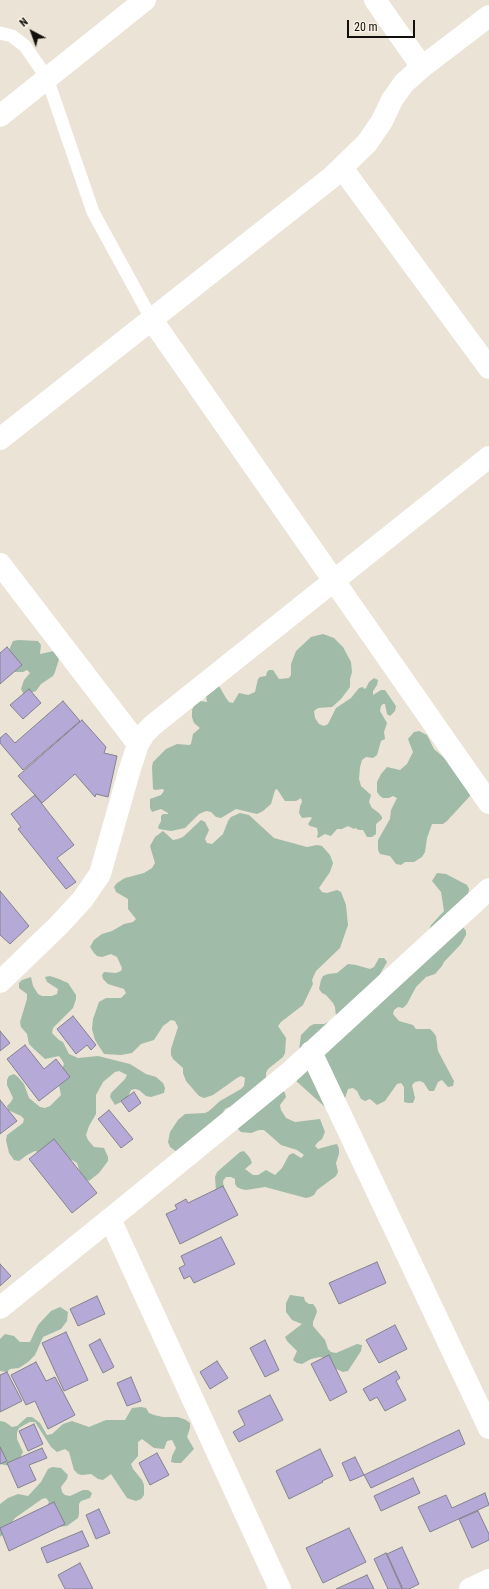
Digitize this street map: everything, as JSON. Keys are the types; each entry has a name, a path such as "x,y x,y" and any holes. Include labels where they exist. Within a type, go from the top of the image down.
{"street":[{"path":"0,116 145,0"},
{"path":"375,0 422,67"},
{"path":"0,440 342,168 367,142 382,121 392,100 404,83 422,67 489,16"},
{"path":"342,168 489,368"},
{"path":"152,320 489,803"},
{"path":"0,982 59,925 83,899 100,874 138,744 153,725 489,457"},
{"path":"0,564 138,744"},
{"path":"0,1308 290,1072 489,889"},
{"path":"311,1052 489,1428"},
{"path":"110,1219 280,1589"},
{"path":"470,1589 489,1580"}],"lane":[{"path":"0,33 12,36 25,46 47,78 93,212 152,320"}],"green space":[{"path":"323,634 334,638 343,647 351,662 352,672 350,687 341,699 332,707 318,708 314,711 315,718 319,724 324,726 328,724 336,708 351,698 359,688 366,688 369,682 374,678 378,680 373,691 373,695 381,690 385,690 396,706 395,711 390,716 387,714 385,704 381,706 380,711 387,723 384,732 385,739 381,741 377,755 373,758 366,757 362,760 360,767 359,779 361,786 371,795 369,802 372,808 382,817 382,819 376,824 376,834 372,837 367,837 363,830 354,829 348,826 342,829 337,829 331,836 325,834 318,838 317,828 308,824 312,818 302,818 299,813 302,802 301,798 296,801 285,801 277,789 275,790 271,804 257,814 236,809 221,818 216,817 211,812 206,811 199,814 185,828 171,831 159,829 158,827 161,821 161,816 168,813 161,809 152,812 150,808 150,799 161,795 164,791 163,789 153,789 153,762 166,749 177,744 191,744 193,734 200,728 194,723 192,717 192,710 194,706 200,701 207,702 206,696 219,686 229,702 233,703 239,693 248,695 255,692 258,679 266,676 269,670 273,670 279,679 289,678 291,675 291,664 296,651 311,637"},
{"path":"13,641 38,641 41,645 40,654 54,651 59,659 53,676 41,684 36,691 27,694 23,693 21,689 24,680 30,673 27,670 23,672 14,672 9,650"},
{"path":"419,731 427,735 434,749 449,762 471,791 470,796 447,821 443,824 432,824 427,838 425,852 422,857 414,862 405,862 401,865 396,864 390,856 380,854 378,850 378,840 390,819 391,810 397,798 393,796 383,798 380,796 377,792 377,782 387,767 400,770 407,764 413,752 408,739 414,732"},
{"path":"240,813 249,815 274,838 307,847 317,845 322,846 330,855 333,863 330,872 319,888 322,892 327,893 337,890 341,892 346,905 348,925 340,948 316,971 312,980 313,984 303,1005 278,1026 286,1038 285,1053 283,1057 268,1069 266,1073 266,1078 282,1089 285,1093 286,1097 280,1105 286,1118 295,1122 320,1119 325,1132 322,1139 315,1146 318,1149 337,1144 339,1149 336,1163 338,1172 336,1176 317,1190 314,1195 306,1198 265,1187 246,1190 241,1189 235,1184 235,1179 231,1177 226,1177 223,1181 224,1191 216,1191 215,1177 217,1172 240,1152 244,1151 250,1158 252,1163 245,1169 253,1175 258,1175 266,1170 275,1175 282,1168 289,1155 293,1153 301,1158 304,1155 297,1150 281,1145 264,1130 251,1133 241,1132 237,1128 234,1108 229,1107 225,1109 220,1117 177,1152 170,1147 168,1142 170,1132 178,1120 185,1114 205,1113 209,1111 220,1101 241,1089 244,1086 245,1078 241,1076 237,1078 213,1095 204,1098 199,1096 186,1081 183,1068 173,1059 171,1055 171,1049 178,1027 175,1021 171,1020 163,1026 154,1040 141,1044 132,1053 121,1055 104,1054 95,1040 92,1029 93,1019 99,1002 106,998 121,998 126,993 124,989 108,984 103,979 102,975 104,972 116,973 121,971 122,968 117,957 111,954 102,957 97,956 90,947 94,940 102,934 112,931 124,924 133,922 136,919 128,909 128,899 116,892 114,887 125,878 144,873 152,868 155,863 150,846 155,837 163,831 173,840 178,839 183,837 201,820 205,822 209,830 205,839 207,843 212,844 223,834 231,817"},
{"path":"437,873 446,874 467,885 469,889 463,927 466,931 466,935 461,944 435,974 426,977 416,987 407,1004 403,1008 398,1007 394,1010 393,1014 399,1021 413,1025 416,1029 430,1029 433,1032 436,1036 438,1051 454,1081 453,1086 448,1087 442,1080 438,1082 434,1091 429,1091 424,1083 420,1081 415,1082 412,1085 415,1098 413,1103 408,1103 404,1102 404,1087 401,1083 397,1084 385,1101 377,1105 370,1099 365,1101 361,1099 357,1091 353,1088 348,1089 343,1104 330,1108 325,1107 295,1080 301,1035 310,1026 314,1024 324,1024 333,1020 336,1016 333,1003 319,989 321,980 323,976 337,973 348,964 370,969 374,967 379,958 384,958 387,962 380,974 379,979 428,934 431,925 444,911 441,892 432,881"},
{"path":"50,976 68,983 76,995 73,1008 53,1028 52,1033 63,1042 69,1054 78,1058 98,1056 130,1064 146,1074 156,1077 163,1083 165,1088 164,1093 151,1097 146,1096 139,1090 131,1090 127,1099 115,1105 110,1097 111,1093 127,1075 119,1071 115,1072 103,1082 96,1095 96,1114 86,1135 94,1147 104,1148 108,1161 99,1173 89,1181 81,1176 77,1163 72,1160 35,1151 19,1161 14,1160 9,1153 6,1140 7,1135 23,1123 24,1119 8,1110 7,1106 13,1098 7,1085 9,1076 14,1074 18,1077 24,1084 29,1098 40,1107 45,1108 50,1106 61,1095 58,1081 64,1064 62,1060 59,1056 45,1059 35,1050 29,1044 27,1034 21,1027 20,1022 27,999 27,994 19,988 19,983 22,980 31,977 33,986 38,994 42,996 52,996 57,994 58,989 47,982 45,977"},
{"path":"290,1295 304,1297 305,1301 309,1304 313,1304 316,1308 317,1312 313,1326 325,1340 328,1349 331,1352 336,1353 357,1344 362,1345 361,1351 348,1371 343,1372 334,1368 325,1358 320,1357 311,1359 302,1364 293,1360 297,1351 285,1337 302,1324 292,1320 286,1312 286,1303"},
{"path":"60,1307 68,1312 67,1321 61,1329 43,1337 35,1355 28,1362 19,1368 10,1369 7,1372 0,1371 0,1339 5,1334 14,1336 20,1342 30,1342 38,1325 51,1311"},
{"path":"132,1408 146,1408 149,1413 154,1415 163,1417 178,1417 190,1423 187,1437 194,1449 181,1463 175,1463 171,1462 176,1448 172,1440 167,1441 164,1449 154,1448 142,1439 138,1442 138,1456 131,1464 144,1485 144,1495 141,1499 136,1501 127,1498 111,1474 103,1480 98,1479 91,1474 78,1474 74,1470 69,1452 65,1449 57,1452 51,1447 35,1422 26,1424 19,1428 17,1432 17,1439 23,1452 19,1460 10,1466 0,1464 0,1421 5,1422 12,1427 17,1426 27,1417 32,1417 40,1423 47,1435 52,1434 63,1424 72,1421 89,1427 106,1420 125,1420"},
{"path":"52,1467 61,1468 68,1475 61,1487 62,1492 65,1495 70,1496 83,1490 88,1490 92,1493 90,1498 81,1501 79,1504 78,1518 67,1526 57,1527 44,1511 49,1502 46,1498 42,1499 15,1518 12,1522 12,1526 0,1537 0,1504 8,1498 18,1494 28,1496 41,1482 48,1469"}],"building":[{"path":"7,647 22,665 0,684 0,653"},
{"path":"29,689 41,703 23,719 10,705"},
{"path":"63,701 80,721 23,770 0,743 0,738 6,733 15,743"},
{"path":"82,720 106,747 104,753 117,756 108,797 96,794 95,797 75,774 42,803 18,776"},
{"path":"35,795 74,845 57,858 76,882 66,889 18,829 21,827 11,814"},
{"path":"0,891 29,926 10,944 0,935"},
{"path":"73,1016 96,1045 91,1050 87,1045 76,1054 57,1029"},
{"path":"0,1031 10,1043 0,1051"},
{"path":"25,1045 44,1069 56,1059 70,1077 39,1101 7,1059"},
{"path":"134,1092 141,1103 129,1112 121,1101"},
{"path":"0,1100 17,1121 0,1134"},
{"path":"109,1110 133,1139 121,1148 98,1119"},
{"path":"54,1139 97,1193 72,1213 29,1159"},
{"path":"223,1186 238,1215 180,1244 166,1214 177,1209 175,1205 186,1199 188,1203"},
{"path":"221,1237 235,1264 194,1283 190,1276 184,1279 179,1268 185,1265 181,1256"},
{"path":"377,1262 386,1283 339,1304 329,1283"},
{"path":"0,1264 11,1276 0,1286"},
{"path":"97,1296 105,1314 78,1326 70,1309"},
{"path":"395,1325 407,1349 379,1363 366,1340"},
{"path":"66,1332 88,1380 64,1391 42,1343"},
{"path":"100,1339 114,1367 103,1373 89,1345"},
{"path":"265,1340 279,1370 265,1377 250,1348"},
{"path":"329,1355 347,1392 330,1401 311,1364"},
{"path":"217,1361 228,1378 210,1389 200,1372"},
{"path":"36,1362 46,1381 55,1377 75,1415 48,1429 35,1401 26,1405 11,1375"},
{"path":"396,1371 400,1378 396,1381 406,1400 385,1411 377,1397 370,1401 363,1389"},
{"path":"7,1372 22,1401 0,1412 0,1375"},
{"path":"131,1377 141,1401 127,1406 117,1383"},
{"path":"270,1395 283,1420 239,1442 233,1432 245,1425 238,1411"},
{"path":"34,1424 43,1444 28,1451 19,1431"},
{"path":"459,1430 465,1444 371,1488 364,1475"},
{"path":"0,1447 7,1461 0,1464"},
{"path":"42,1448 47,1458 29,1465 36,1480 18,1488 7,1463"},
{"path":"320,1449 333,1476 289,1499 276,1471"},
{"path":"157,1453 169,1475 150,1485 139,1463"},
{"path":"355,1457 364,1475 350,1481 342,1463"},
{"path":"413,1478 420,1493 381,1511 374,1496"},
{"path":"485,1493 489,1505 430,1532 418,1507 446,1495 452,1508"},
{"path":"54,1502 65,1524 9,1551 0,1528"},
{"path":"99,1509 110,1533 96,1539 86,1515"},
{"path":"478,1511 489,1534 489,1540 472,1548 459,1519"},
{"path":"349,1528 366,1562 323,1583 306,1548"},
{"path":"82,1531 89,1546 47,1563 41,1548"},
{"path":"402,1547 419,1584 409,1589 403,1589 387,1554"},
{"path":"386,1553 402,1589 388,1589 374,1559"},
{"path":"80,1563 93,1589 65,1589 58,1575"},
{"path":"367,1575 374,1589 336,1589"}]}
